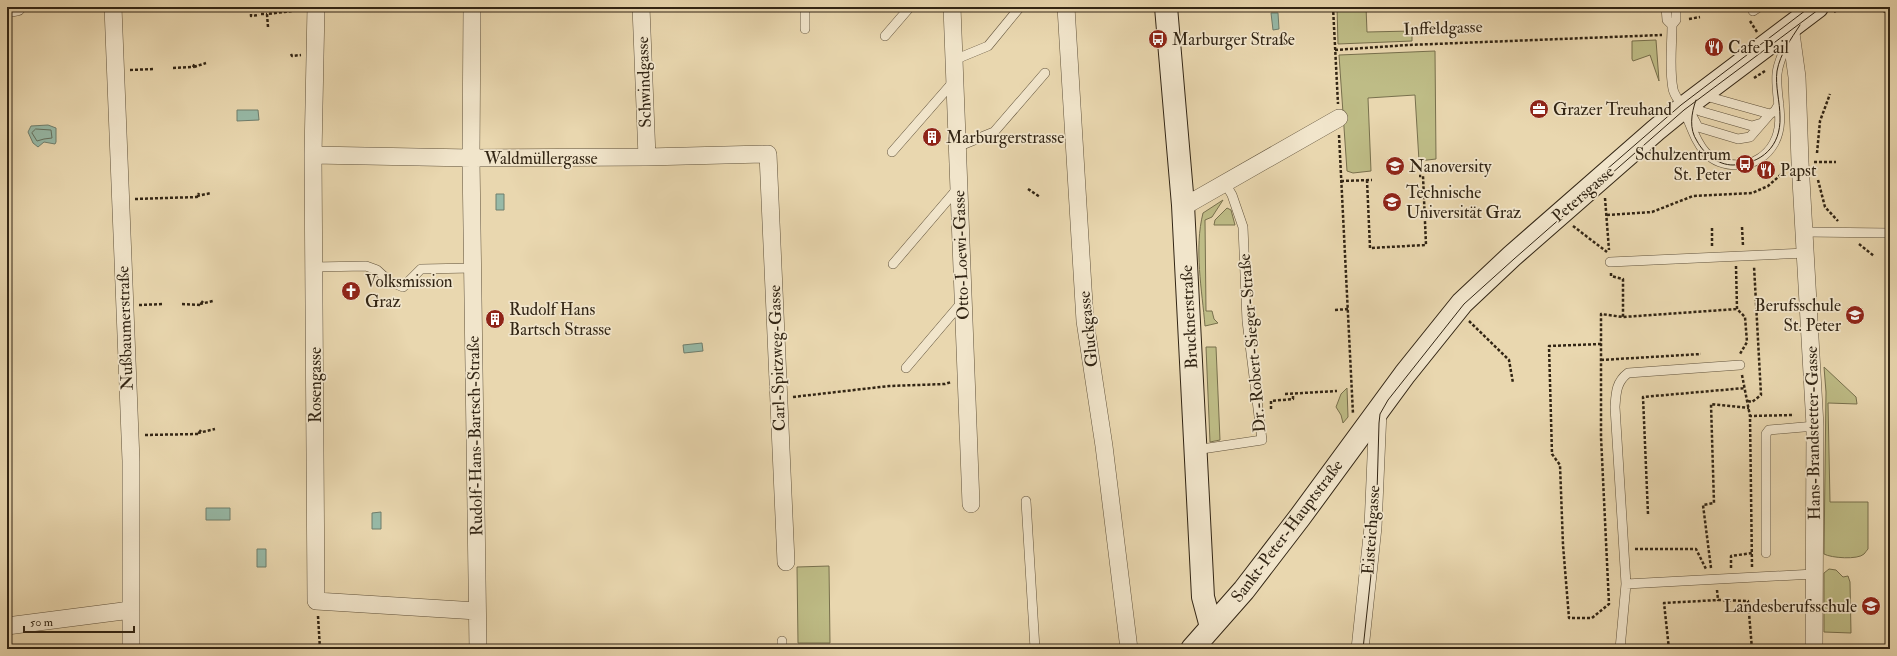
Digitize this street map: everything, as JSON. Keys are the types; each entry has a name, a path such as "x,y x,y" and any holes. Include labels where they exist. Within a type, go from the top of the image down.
{"main road":[{"name":"Brucknerstraße","path":"1166,7 1183,205 1203,597 1211,626"},
{"name":"Petersgasse","path":"1378,411 1429,343 1462,303 1534,237 1690,102 1817,7"},
{"name":"Sankt-Peter-Hauptstraße","path":"1192,649 1252,580 1378,411"}],"street":[{"path":"7,10 17,7"},
{"name":"Nußbaumerstraße","path":"113,7 131,461 131,649"},
{"name":"Rudolf-Hans-Bartsch-Straße","path":"472,7 471,158 478,649"},
{"name":"Schwindgasse","path":"641,7 647,157"},
{"name":"Otto-Loewi-Gasse","path":"952,7 971,504"},
{"name":"Gluckgasse","path":"1066,7 1085,322 1104,446 1130,649"},
{"name":"Rosengasse","path":"316,8 313,155 316,601 318,601"},
{"name":"Hans-Brandstetter-Gasse","path":"1790,26 1797,77 1800,162 1815,426 1810,574 1814,649"},
{"path":"1183,205 1190,203 1264,159 1339,118"},
{"name":"Waldmüllergasse","path":"313,155 471,158 647,157 768,154"},
{"name":"Carl-Spitzweg-Gasse","path":"768,154 786,562"},
{"name":"Eisteichgasse","path":"1360,649 1373,527 1378,411"},
{"path":"318,601 477,611"},
{"path":"7,626 130,610"}],"lane":[{"path":"805,7 805,29"},
{"path":"885,36 910,7"},
{"path":"954,60 988,46 1020,7"},
{"path":"1666,7 1667,20 1672,29"},
{"path":"1676,7 1676,20 1672,29 1671,76 1673,91 1690,102 1770,114"},
{"path":"1690,102 1693,135 1698,144 1712,158 1730,165 1745,164 1756,161 1771,148 1779,128 1777,73 1785,50 1790,26"},
{"path":"957,147 994,132 1045,73"},
{"path":"892,152 954,81"},
{"path":"1690,102 1694,109 1752,126 1762,123"},
{"path":"1690,102 1698,127 1738,139 1750,137 1770,114 1775,111 1779,104"},
{"name":"Dr.-Robert-Sieger-Straße","path":"1195,450 1262,440 1247,321 1243,227 1232,195 1225,183"},
{"path":"893,264 958,188"},
{"path":"1805,232 1890,233"},
{"path":"1610,258 1806,253"},
{"path":"314,267 366,266 377,270 389,281 404,287 421,268 473,268"},
{"path":"906,368 963,301"},
{"path":"1620,649 1626,584 1616,407 1616,391 1620,380 1628,373 1740,365"},
{"path":"1766,552 1766,434 1769,430 1815,426"},
{"path":"1026,501 1035,649"},
{"path":"1626,584 1810,574"}],"path":[{"path":"283,7 283,12"},
{"path":"1333,7 1353,419"},
{"path":"1879,7 1890,16"},
{"path":"251,14 251,16 316,8"},
{"path":"267,14 268,27"},
{"path":"1689,19 1700,17"},
{"name":"Inffeldgasse","path":"1335,50 1408,45 1659,35 1672,29"},
{"path":"173,68 193,67 206,63"},
{"path":"126,70 154,69"},
{"path":"1817,169 1816,162 1820,121 1830,94"},
{"path":"1810,162 1836,162"},
{"path":"1607,215 1652,212 1693,196 1752,193 1768,186 1787,169"},
{"path":"1366,180 1370,248 1426,245 1423,176 1419,176"},
{"path":"1818,176 1825,207 1863,248 1874,256"},
{"path":"1341,181 1372,180"},
{"path":"1028,188 1040,197"},
{"path":"196,196 199,193"},
{"path":"133,200 196,196 211,193"},
{"path":"1605,195 1611,276 1623,279 1623,317"},
{"path":"1571,224 1610,258"},
{"path":"1742,226 1742,246"},
{"path":"1712,228 1712,247"},
{"path":"1748,401 1752,402 1761,394 1754,255"},
{"path":"1735,256 1737,309 1745,317 1746,342 1740,352 1740,365 1750,416"},
{"path":"200,305 202,301"},
{"path":"182,304 200,305 213,301"},
{"path":"139,305 164,304"},
{"path":"1334,310 1348,309"},
{"path":"1601,344 1549,346 1552,454 1560,465 1563,545 1569,618 1592,618 1609,604 1602,437 1601,314 1623,317 1737,309"},
{"path":"1468,321 1509,360 1513,383"},
{"path":"1732,353 1740,352"},
{"path":"1601,360 1709,354"},
{"path":"779,399 889,386 945,384 967,378"},
{"path":"1648,514 1642,397 1745,388"},
{"path":"1285,394 1337,391"},
{"path":"1271,416 1271,401 1293,400 1293,394"},
{"path":"1718,600 1703,505 1714,503 1711,404 1748,408"},
{"path":"198,434 201,430"},
{"path":"144,435 198,434 215,430"},
{"path":"1624,549 1696,549 1714,580"},
{"path":"1731,578 1732,556 1752,553"},
{"path":"1669,649 1664,602 1718,600 1748,601 1752,649"},
{"path":"318,601 320,649"}],"shaded area":[{"path":"1337,7 1366,7 1367,32 1412,31 1412,41 1338,44"},
{"path":"1656,40 1659,81 1650,55 1633,61 1632,59 1632,41"},
{"path":"1435,51 1436,159 1419,161 1415,95 1368,98 1371,171 1353,173 1347,171 1339,55"},
{"path":"1223,200 1212,217 1205,220 1206,311 1212,311 1214,319 1218,323 1205,326 1199,255 1200,227 1203,213"},
{"path":"1227,208 1231,210 1235,225 1214,225 1215,220"},
{"path":"1206,347 1216,347 1220,440 1210,442"},
{"path":"1824,367 1856,397 1857,404 1828,403 1830,502 1868,502 1868,549 1861,556 1851,558 1824,554 1826,392"},
{"path":"1347,388 1348,417 1343,423 1341,415 1336,407 1341,394"},
{"path":"829,566 830,643 798,643 797,567"},
{"path":"1829,569 1836,570 1843,577 1848,576 1850,582 1851,633 1824,632 1824,573"}],"water":[{"path":"1271,13 1278,13 1279,29 1273,30"},
{"path":"237,110 258,110 259,120 237,121"},
{"path":"48,125 56,128 56,142 55,144 44,142 38,147 33,143 28,132 31,126"},
{"path":"496,194 504,194 504,210 496,210"},
{"path":"702,343 703,351 684,353 683,345"},
{"path":"206,508 230,508 230,520 206,520"},
{"path":"381,512 381,529 372,529 372,513"},
{"path":"257,549 266,549 266,567 257,567"}],"tram line":[{"path":"1606,170 1681,105 1810,7"},
{"path":"1363,649 1376,528 1379,423 1380,414 1388,400 1464,304 1684,110 1822,7"},
{"path":"1696,100 1692,116 1694,136 1703,150 1712,158 1727,165 1743,164 1753,161 1768,152 1777,137 1779,127 1780,117 1777,82 1778,65 1783,53 1800,25"}],"place":[{"name":"Marburger Straße","path":"1158,39"},
{"name":"Cafe Pail","path":"1714,47"},
{"name":"Grazer Treuhand","path":"1539,109"},
{"name":"Marburgerstrasse","path":"932,137"},
{"name":"Schulzentrum St. Peter","path":"1745,164"},
{"name":"Nanoversity","path":"1395,166"},
{"name":"Papst","path":"1766,170"},
{"name":"Technische Universität Graz","path":"1392,202"},
{"name":"Volksmission Graz","path":"351,291"},
{"name":"Berufsschule St. Peter","path":"1855,315"},
{"name":"Rudolf Hans Bartsch Strasse","path":"495,319"},
{"name":"Landesberufsschule","path":"1871,606"}]}
